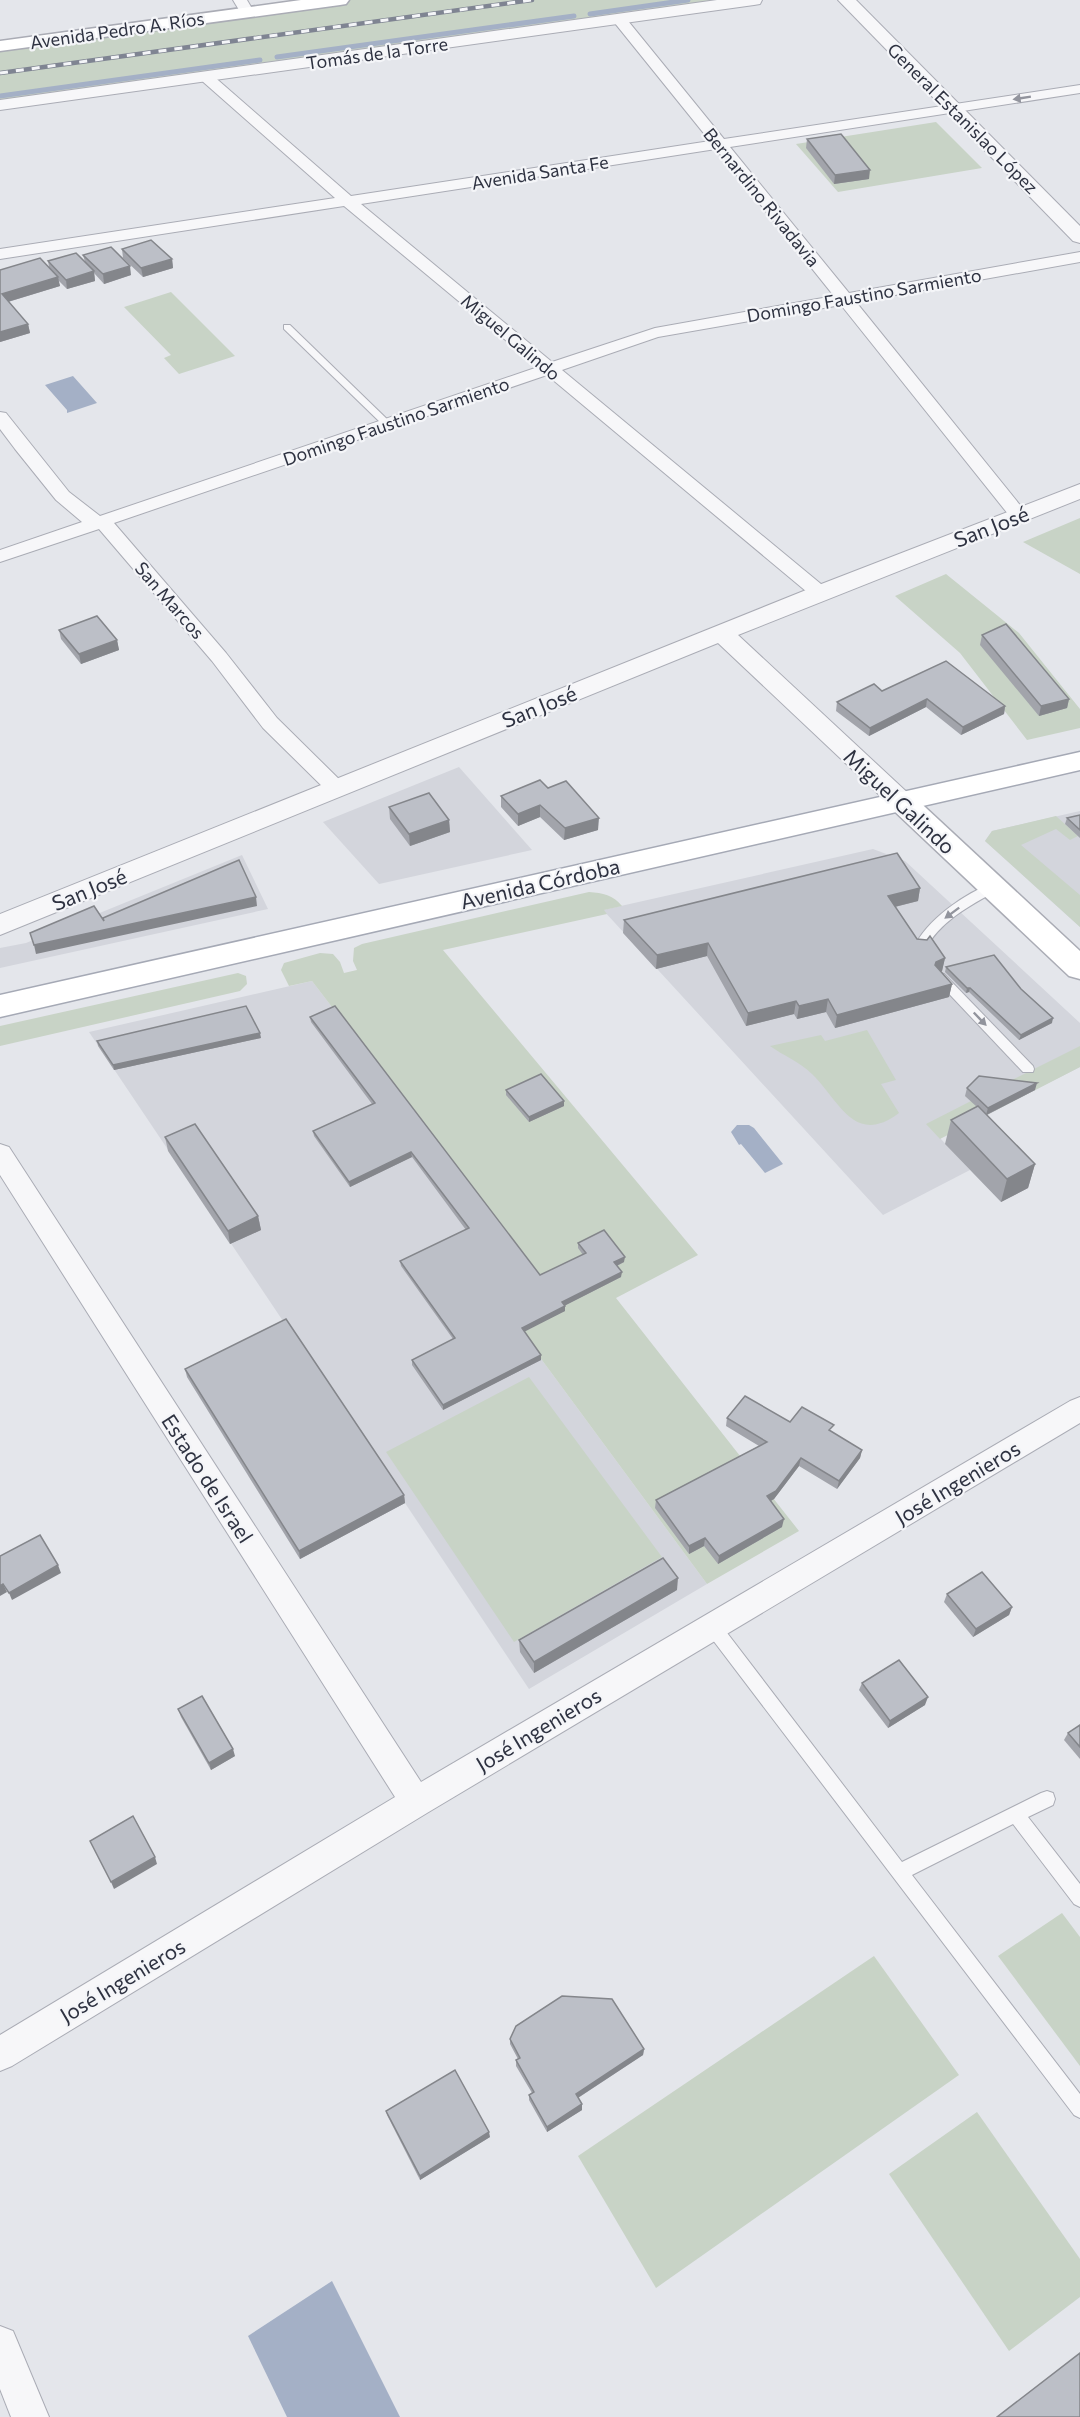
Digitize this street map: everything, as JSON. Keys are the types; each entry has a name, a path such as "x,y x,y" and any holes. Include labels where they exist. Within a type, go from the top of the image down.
{"main road":[{"name":"Avenida Pedro A. Ríos","path":"0,45 244,6 340,0"},
{"name":"Avenida Córdoba","path":"0,1006 1080,761"},
{"name":"Miguel Galindo","path":"900,801 1080,968"}],"street":[{"name":"Tomás de la Torre","path":"0,105 754,0"},
{"name":"General Estanislao López","path":"846,0 1080,237"},
{"name":"Bernardino Rivadavia","path":"619,19 1019,515"},
{"name":"Miguel Galindo","path":"206,77 349,202 820,593"},
{"name":"Avenida Santa Fe","path":"0,254 1080,89"},
{"name":"Domingo Faustino Sarmiento","path":"0,556 655,333 1080,257"},
{"name":"San Marcos","path":"0,417 71,507 97,523 105,524 219,657 270,723 338,788"},
{"name":"San José","path":"0,925 820,593 1080,491"},
{"name":"Miguel Galindo","path":"721,633 900,801"},
{"name":"Estado de Israel","path":"0,1154 416,1802"},
{"name":"José Ingenieros","path":"0,2054 416,1802 1080,1409"},
{"path":"0,2344 30,2417"}],"lane":[{"path":"287,327 387,424"},
{"path":"920,948 922,940 948,916 994,887"},
{"path":"940,977 1028,1069"},
{"path":"712,1626 1080,2109"},
{"path":"899,1872 1047,1799"},
{"path":"1015,1814 1080,1898"}],"shaded area":[{"path":"340,0 754,0 0,105 0,46"},
{"path":"936,122 982,168 838,192 796,144"},
{"path":"171,292 235,356 179,374 164,358 171,355 124,307"},
{"path":"1080,518 1080,574 1023,542"},
{"path":"946,574 1019,633 1080,709 1080,728 1027,740 960,653 895,596"},
{"path":"459,767 532,850 379,884 323,822"},
{"path":"1080,811 1080,927 985,841 992,831"},
{"path":"1056,816 1078,836 1070,840 1056,829 1021,845 1080,895 1080,927 985,841 992,831"},
{"path":"873,849 905,861 1080,1023 1080,1067 940,1138 970,1170 883,1215 603,910"},
{"path":"242,855 268,909 0,968 0,948 26,943"},
{"path":"589,892 607,895 622,906 604,910 607,914 443,950 698,1255 616,1298 799,1531 707,1584 522,1333 564,1310 312,981 289,986 281,970 284,963 320,953 333,954 340,962 344,973 357,970 353,961 354,948 362,944"},
{"path":"238,973 246,976 247,984 240,991 0,1046 0,1026"},
{"path":"312,981 565,1311 522,1333 707,1584 529,1689 405,1503 300,1559 187,1377 287,1327 89,1032"},
{"path":"867,1030 896,1080 881,1084 899,1113 883,1122 870,1125 849,1116 807,1070 770,1046 821,1035 825,1041"},
{"path":"1080,1046 1080,1067 940,1139 926,1124 971,1101 965,1096 1000,1086"},
{"path":"529,1377 662,1557 514,1642 386,1452"},
{"path":"1062,1913 1080,1937 1080,2066 998,1956"},
{"path":"874,1956 959,2075 656,2288 578,2156"},
{"path":"977,2112 1080,2259 1080,2297 1009,2351 889,2174"}],"water":[{"path":"73,376 97,403 67,413 67,410 45,385"},
{"path":"737,1125 749,1125 754,1128 783,1164 765,1173 741,1144 739,1145 731,1132"},
{"path":"332,2281 400,2417 287,2417 248,2336"}],"building":[{"path":"841,134 870,170 835,175 807,139"},
{"path":"151,240 172,259 141,268 122,249"},
{"path":"111,247 130,266 103,274 83,255"},
{"path":"76,253 94,271 66,280 48,261"},
{"path":"40,258 58,277 2,294 28,324 0,332 0,270"},
{"path":"97,616 117,640 79,654 59,630"},
{"path":"1006,624 1069,699 1041,706 982,635"},
{"path":"946,661 1005,706 963,727 927,699 870,728 837,702 874,684 882,691"},
{"path":"540,780 548,788 566,781 599,818 565,828 540,805 518,814 501,796"},
{"path":"429,793 449,820 409,834 389,807"},
{"path":"1080,815 1080,830 1067,818"},
{"path":"897,853 920,888 888,896 917,939 927,940 930,936 945,958 936,962 935,965 952,984 837,1015 828,999 799,1006 796,1001 748,1013 708,943 657,955 624,920"},
{"path":"239,860 256,897 34,945 30,933 94,906 104,921 103,918"},
{"path":"994,955 1021,989 1053,1018 1021,1035 946,967"},
{"path":"246,1006 260,1033 113,1065 97,1041"},
{"path":"335,1006 540,1275 586,1253 578,1243 604,1230 625,1257 614,1262 622,1272 562,1302 565,1306 522,1328 541,1355 443,1405 412,1360 455,1338 400,1261 469,1228 411,1152 349,1182 313,1131 375,1103 310,1017"},
{"path":"541,1074 564,1101 529,1117 506,1090"},
{"path":"979,1076 1037,1083 988,1108 967,1088"},
{"path":"978,1106 1035,1164 1007,1179 951,1120"},
{"path":"195,1124 258,1216 228,1231 165,1137"},
{"path":"286,1319 404,1495 299,1551 185,1369"},
{"path":"745,1396 790,1422 802,1407 834,1425 829,1430 862,1450 839,1481 801,1458 776,1491 767,1496 784,1519 719,1556 705,1538 689,1546 656,1500 767,1442 727,1418"},
{"path":"40,1535 58,1565 9,1593 3,1584 0,1586 0,1556"},
{"path":"663,1558 678,1578 534,1662 519,1640"},
{"path":"982,1572 1012,1607 976,1629 947,1594"},
{"path":"899,1660 928,1697 890,1721 862,1683"},
{"path":"202,1696 233,1749 209,1763 178,1709"},
{"path":"1080,1725 1080,1747 1068,1733"},
{"path":"133,1816 155,1857 111,1882 90,1841"},
{"path":"562,1996 612,1999 644,2049 576,2094 582,2104 547,2127 529,2095 534,2092 516,2060 520,2058 510,2039 516,2026"},
{"path":"455,2070 489,2132 420,2176 386,2111"},
{"path":"1080,2353 1080,2417 997,2417"}],"waterway":[{"path":"590,14 688,0"},
{"path":"277,57 574,16"},
{"path":"0,96 260,60"}],"railway":[{"path":"0,73 532,0"}]}
